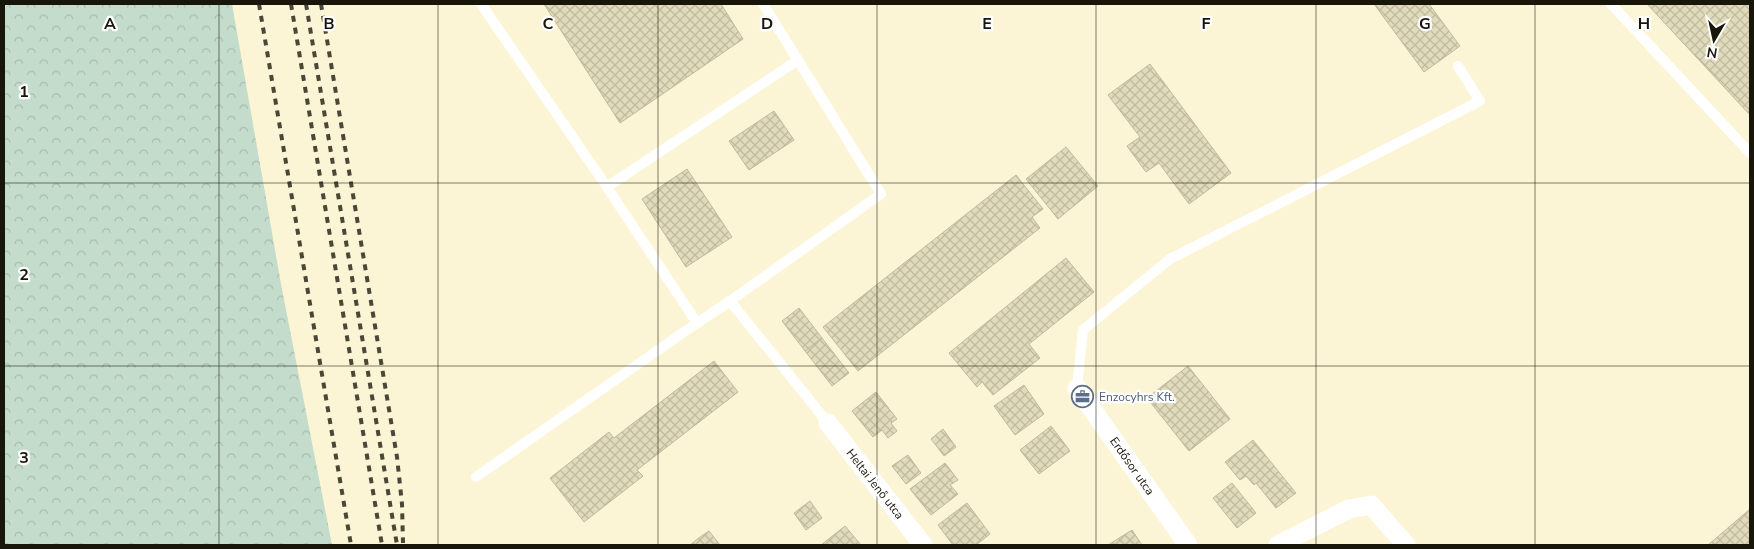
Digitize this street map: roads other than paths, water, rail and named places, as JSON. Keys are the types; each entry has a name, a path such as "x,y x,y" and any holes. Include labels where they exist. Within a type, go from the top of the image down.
{"street":[{"name":"Erdősor utca","path":"1077,388 1188,545"},
{"name":"Heltai Jenő utca","path":"828,423 922,545"},
{"path":"1278,545 1349,509 1371,505 1406,545"}],"lane":[{"path":"481,4 697,323"},
{"path":"476,478 881,194 763,4"},
{"path":"1611,4 1750,153"},
{"path":"606,187 798,60"},
{"path":"1077,388 1083,330 1170,259 1480,100 1458,66"},
{"path":"730,301 828,423"}],"railway":[{"path":"259,4 351,545"},
{"path":"291,4 382,545"},
{"path":"306,4 397,545"},
{"path":"321,4 397,457 402,504 403,543"}],"place":[{"name":"Enzocyhrs Kft.","path":"1083,397"}]}
